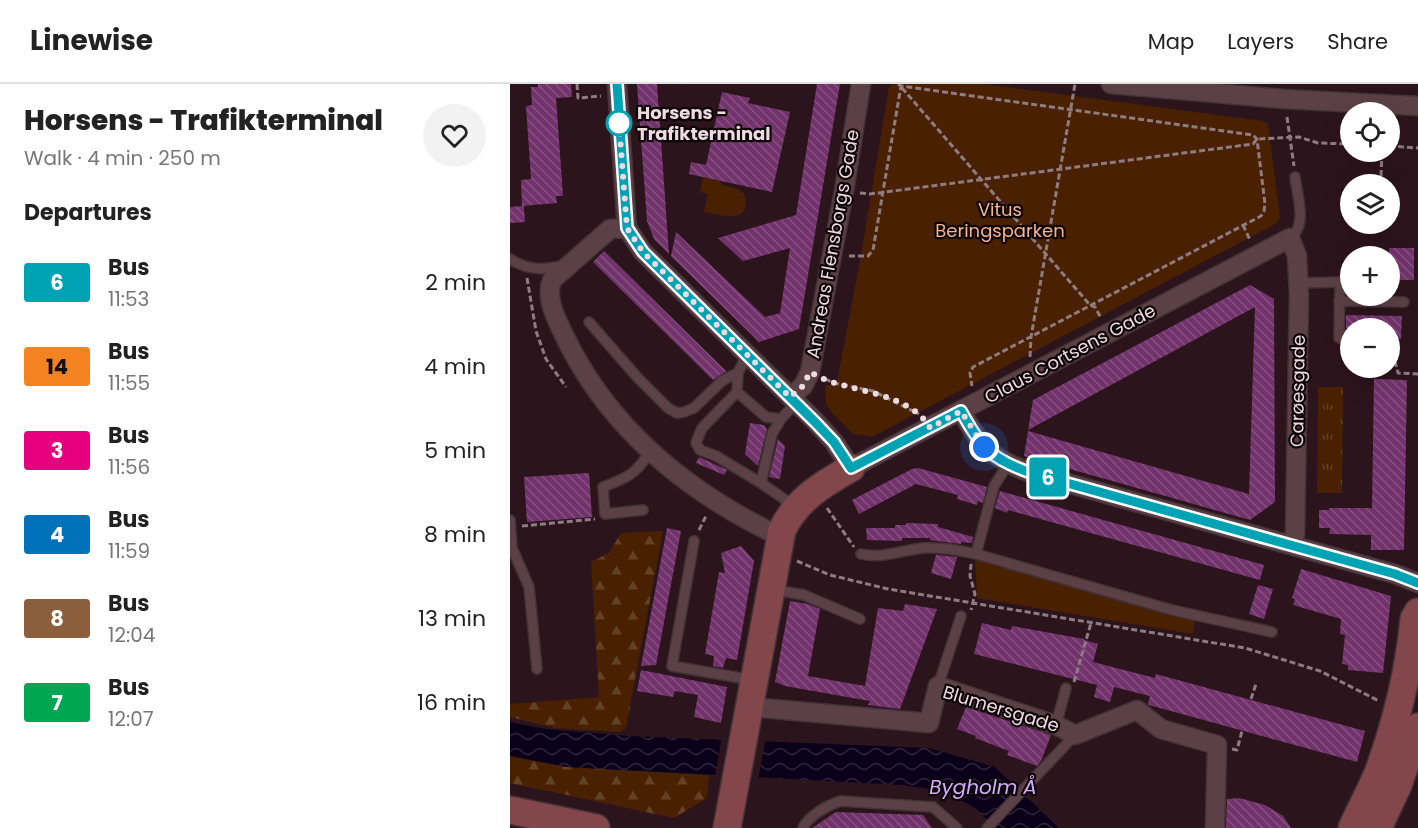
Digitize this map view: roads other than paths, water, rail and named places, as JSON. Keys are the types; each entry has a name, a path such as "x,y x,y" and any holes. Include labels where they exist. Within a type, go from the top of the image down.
{"street":[{"name":"Andreas Flensborgs Gade","path":"793,400 810,372 844,191 861,84"},
{"path":"1111,84 1283,91 1418,106"},
{"path":"617,89 627,228 643,252 834,442 851,468"},
{"path":"627,228 610,229 552,280 548,290 557,320 591,385 609,409 650,452 709,497 779,544"},
{"name":"Carøesgade","path":"1290,238 1298,256 1299,283 1295,534 1291,545"},
{"name":"Claus Cortsens Gade","path":"727,828 779,544 789,516 796,507 815,489 851,468 1290,238"},
{"path":"961,411 984,447 1008,464 1031,473 1395,574 1418,583"},
{"path":"1378,828 1398,785 1407,720 1402,691 1414,619 1418,612"},
{"name":"Blumersgade","path":"748,716 928,723 938,686 1056,725 1075,735 1137,710 1161,729 1217,745 1215,828"},
{"path":"1352,828 1407,720"},
{"path":"510,810 596,828"}],"lane":[{"path":"1290,238 1299,228 1300,213 1295,177"},
{"path":"510,259 525,267 538,270 570,263"},
{"path":"1299,283 1340,282 1339,338"},
{"path":"1339,301 1404,302"},
{"path":"589,322 637,377 668,408 677,413 694,408 723,380 738,373"},
{"path":"747,354 738,373 737,392 702,428 696,443 700,450 716,456 796,507"},
{"path":"737,392 765,417 781,418"},
{"path":"761,483 772,434 793,400"},
{"path":"643,510 605,514 603,487 628,478 650,452"},
{"path":"976,554 994,486 1008,464"},
{"path":"510,520 512,548 530,587 537,669"},
{"path":"694,541 672,666 755,680"},
{"path":"861,554 875,557 921,548 949,548 1172,610 1272,632"},
{"path":"770,589 804,595 860,619"},
{"path":"938,686 961,616"},
{"path":"1056,725 1066,688"},
{"path":"987,827 1075,735"},
{"path":"803,828 805,823 830,804 840,801 933,807 957,828"}],"water":[{"name":"Bygholm Å","path":"510,722 545,729 630,736 929,748 995,767 1059,828 997,828 972,806 943,791 902,785 567,767 510,756"}],"place":[{"name":"Horsens - Trafikterminal","path":"619,123"}],"park label":[{"name":"Vitus Beringsparken","path":"1000,220"}]}
